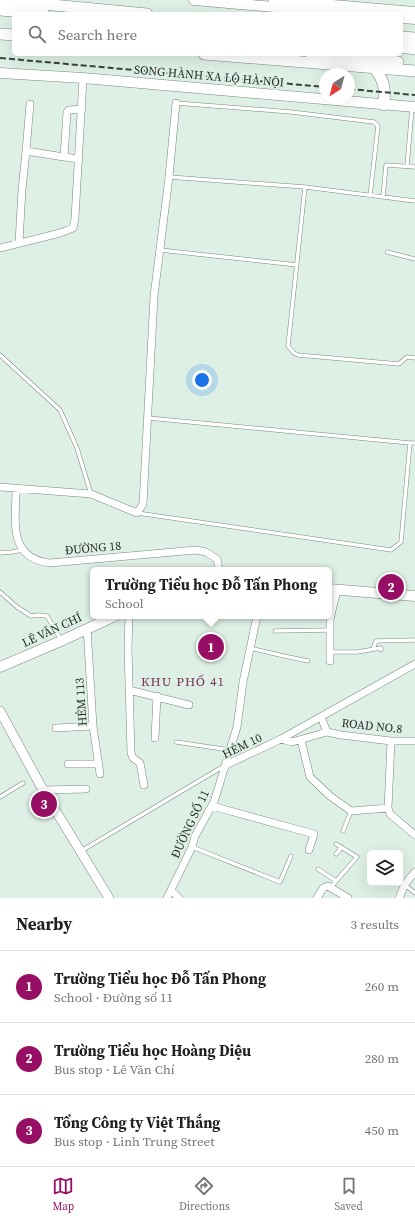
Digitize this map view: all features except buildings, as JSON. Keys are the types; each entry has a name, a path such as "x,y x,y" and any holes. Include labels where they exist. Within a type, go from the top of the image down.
{"highway":[{"path":"0,0 126,12"},
{"path":"0,10 22,12"},
{"path":"0,28 12,33"},
{"path":"0,34 12,33"},
{"path":"403,37 415,38"},
{"path":"403,47 415,49"},
{"path":"228,56 415,71"},
{"path":"332,56 415,64"},
{"path":"374,68 384,83 384,105"}],"main road":[{"path":"194,0 331,12"},
{"path":"274,0 301,1 415,12"},
{"path":"403,18 415,19"},
{"name":"SONG HÀNH XA LỘ HÀ NỘI","path":"0,73 83,78 413,107"},
{"path":"333,590 415,596"},
{"name":"LÊ VĂN CHÍ","path":"0,667 107,619"}],"street":[{"path":"0,248 19,242 60,233 73,228 79,159 83,78"},
{"path":"0,487 91,494 136,513 144,504 154,296 169,176 176,103"},
{"path":"19,242 30,104"},
{"path":"64,157 67,112 69,110 82,109"},
{"path":"26,151 79,159"},
{"path":"16,489 17,539 23,550"},
{"name":"ĐƯỜNG 18","path":"23,550 37,560 50,563 196,550 206,552 217,559 218,567"},
{"path":"129,619 128,648 131,753 133,758 140,763 144,785"},
{"name":"ĐƯỜNG SỐ 11","path":"167,898 192,846 194,836 212,806 226,765 237,727 242,682 256,619"},
{"path":"330,619 330,661"},
{"name":"HẺM 113","path":"87,628 93,726 100,774"},
{"name":"HẺM 10","path":"226,765 282,739 415,664"},
{"path":"129,690 189,705"},
{"path":"155,738 157,696"},
{"path":"0,711 43,790 80,852 110,898"},
{"path":"282,739 292,742 328,732 321,716"},
{"path":"56,728 93,726"},
{"name":"ROAD NO.8","path":"328,732 391,741 415,741"},
{"path":"301,740 310,776 330,796 351,812 388,808"},
{"path":"391,741 388,808 390,814 415,836"},
{"path":"68,764 99,764"},
{"path":"43,790 86,789"},
{"path":"212,806 314,834 309,850"},
{"path":"399,898 405,884 415,872"},
{"path":"317,898 325,887 328,886 348,898"},
{"path":"171,890 179,898"}],"lane":[{"path":"176,103 291,112 374,122 378,126 370,196"},
{"path":"407,166 413,107"},
{"path":"383,197 386,164 415,167"},
{"path":"169,176 305,188 415,201"},
{"path":"305,188 288,346 298,355 399,364 407,357 415,358"},
{"path":"160,250 297,264"},
{"path":"387,252 415,259"},
{"path":"0,355 60,410 77,448 91,494"},
{"path":"148,418 415,443"},
{"path":"136,513 391,550 401,542 410,443"},
{"path":"0,553 23,550"},
{"path":"0,592 17,607 31,616 47,616 61,641"},
{"path":"275,630 330,630"},
{"path":"373,649 376,641 415,640"},
{"path":"249,648 279,656 308,661"},
{"path":"330,652 357,652 381,648 381,650"},
{"path":"176,742 230,750"},
{"name":"HẺM 10","path":"80,852 226,765"},
{"path":"0,797 23,783"},
{"path":"344,831 351,812"},
{"path":"331,887 357,857 336,844"},
{"path":"192,846 280,882 291,856"},
{"path":"336,854 342,847"},
{"path":"318,869 336,881"},
{"path":"405,884 415,893"}],"railway":[{"path":"0,58 319,86"},
{"path":"355,90 415,95"}],"place":[{"name":"Trường Tiểu học Hoàng Diệu","path":"391,587"},
{"name":"Trường Tiểu học Đỗ Tấn Phong","path":"211,647"},
{"name":"Tổng Công ty Việt Thắng","path":"44,804"}],"district":[{"name":"KHU PHỐ 41","path":"183,681"}]}
